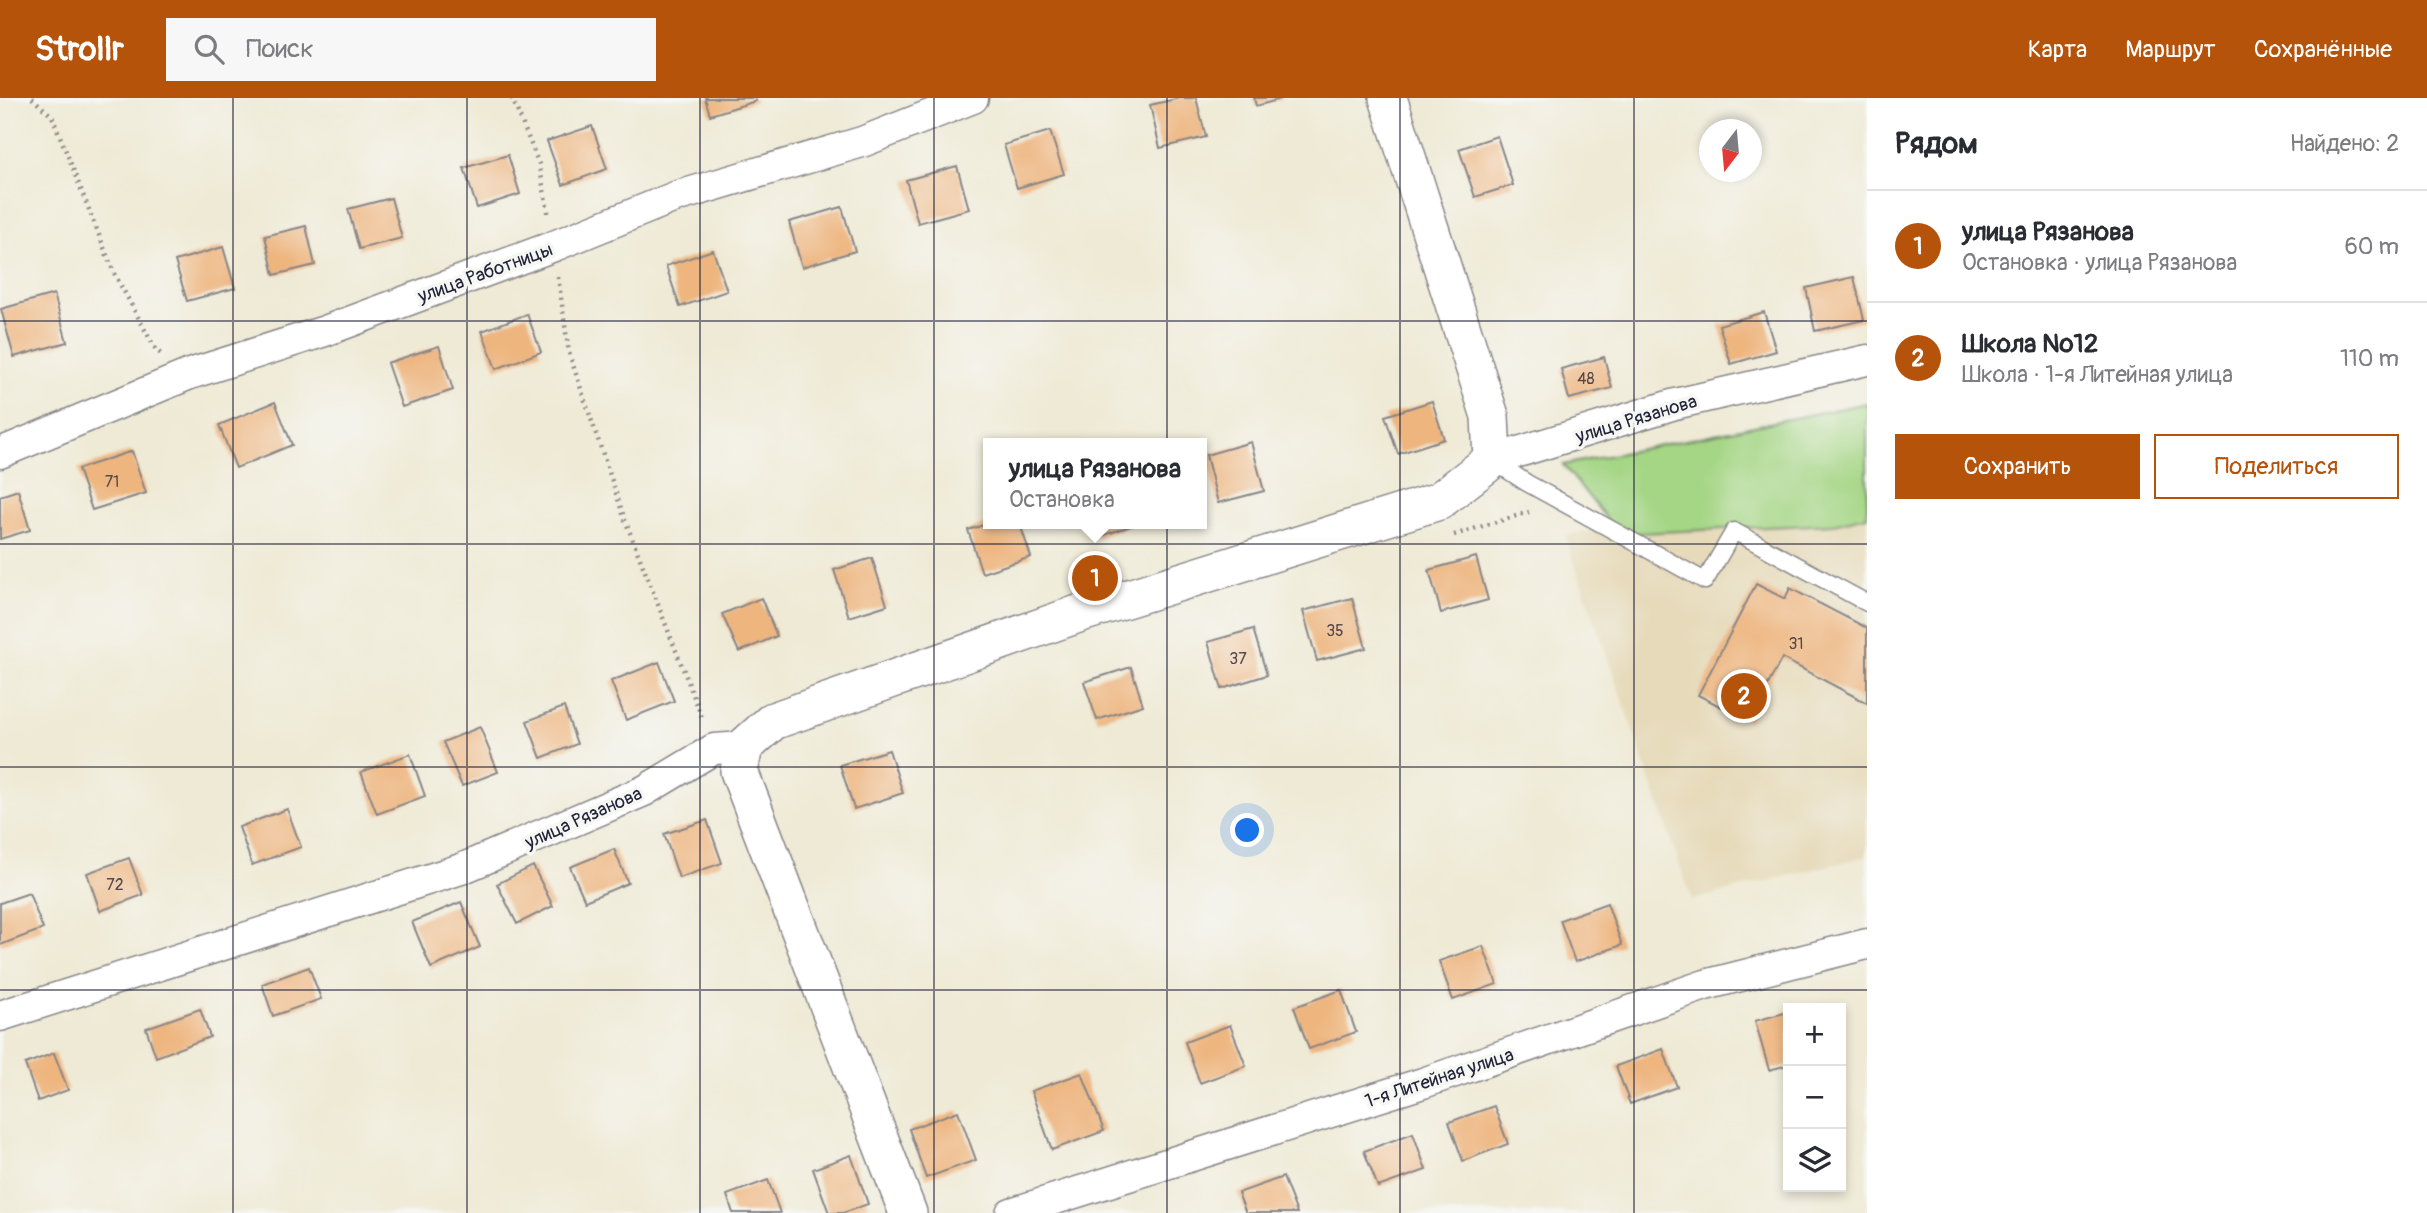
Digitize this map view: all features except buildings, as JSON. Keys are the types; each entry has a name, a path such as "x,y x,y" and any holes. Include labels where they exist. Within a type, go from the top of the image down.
{"street":[{"name":"улица Работницы","path":"0,453 190,374 326,331 554,246 675,197 862,142 973,98"},
{"path":"1388,98 1490,416 1492,460"},
{"name":"улица Рязанова","path":"0,1016 461,869 644,791 729,748 773,721 1081,613 1439,501 1492,460 1675,404 1867,360"},
{"path":"729,748 908,1213"},
{"name":"1-я Литейная улица","path":"1011,1213 1423,1083 1705,985 1867,944"}],"lane":[{"path":"1492,460 1527,483 1705,581 1734,531 1867,603"}],"path":[{"path":"32,98 52,116 114,272 156,350 190,374"},
{"path":"512,98 539,164 569,354 625,520 729,748"}],"shaded area":[{"path":"1867,468 1867,856 1692,900 1565,536"}],"green space":[{"path":"1867,403 1867,516 1833,524 1619,534 1563,465"}],"place":[{"name":"улица Рязанова","path":"1095,578"},
{"name":"Школа №12","path":"1744,696"}]}
